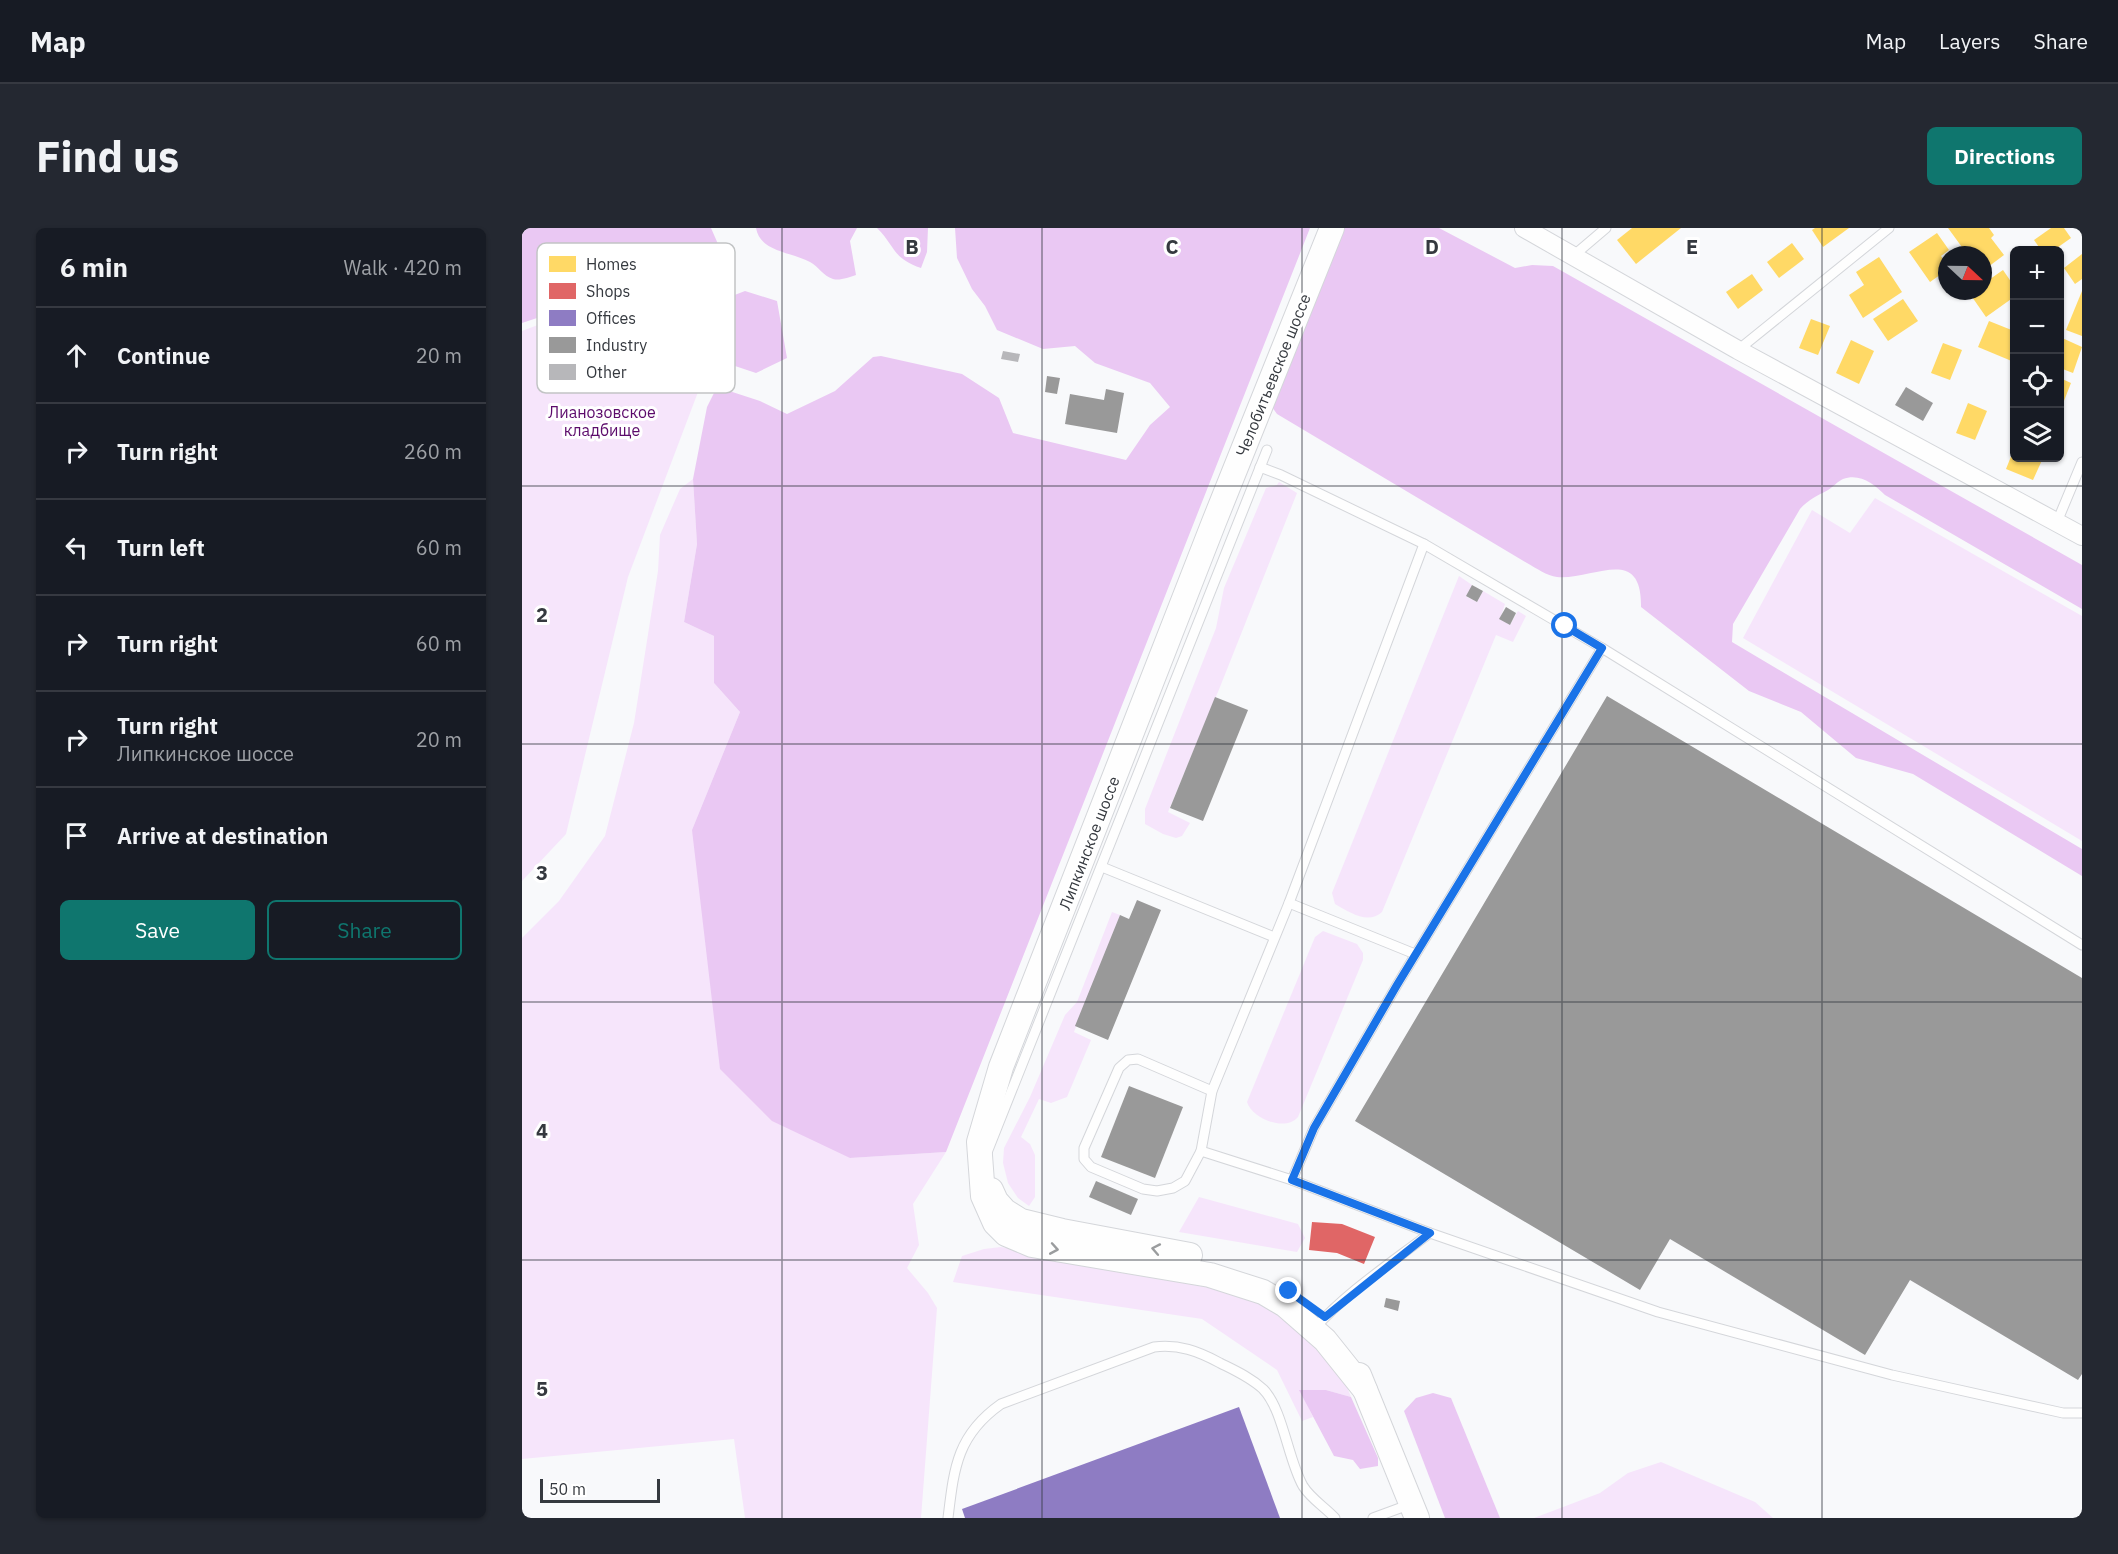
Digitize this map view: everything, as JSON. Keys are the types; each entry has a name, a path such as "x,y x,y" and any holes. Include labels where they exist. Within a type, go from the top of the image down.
{"street":[{"name":"Челобитьевское шоссе","path":"1214,522 1332,228"},
{"path":"1524,228 1738,350 2082,536"},
{"name":"Липкинское шоссе","path":"1214,522 1001,1067 979,1142 983,1196 995,1223 1006,1234 1026,1243 1233,1281 1263,1292 1319,1323"},
{"name":"Липкинское шоссе","path":"981,1168 996,1201 1021,1221 1046,1228 1201,1257 1237,1267 1289,1291 1319,1323 1325,1340 1365,1390 1414,1511"},
{"path":"989,1211 1021,1227 1046,1228"}],"lane":[{"path":"1572,256 1606,228"},
{"path":"1738,350 1883,230"},
{"path":"981,1168 1267,450"},
{"path":"2057,522 2082,462"},
{"path":"1260,467 1424,544 1602,648 2082,945"},
{"path":"1212,1091 1138,1059 1128,1060 1119,1068 1084,1148 1084,1160 1091,1167 1143,1189 1157,1191 1173,1188 1185,1181 1201,1151 1212,1091 1289,903 1424,544"},
{"path":"1292,1180 1314,1128 1415,954 1602,648"},
{"path":"1102,867 1274,938"},
{"path":"1289,903 1415,954"},
{"path":"1201,1151 1292,1180 1430,1233 1658,1312 1892,1375 2063,1413 2082,1413"},
{"path":"1319,1323 1430,1233"},
{"path":"948,1518 954,1473 962,1449 980,1421 990,1412 1001,1404 1154,1347 1170,1345 1207,1356 1250,1378 1264,1390 1274,1408 1302,1485 1335,1518"},
{"path":"1373,1518 1414,1511"}],"green space":[{"name":"Лианозовское кладбище","path":"537,325 537,393 698,393 628,577 566,834 522,881 522,331"},
{"path":"693,479 697,544 684,622 714,636 714,683 740,712 692,830 850,1158 946,1152 913,1204 919,1245 907,1268 937,1308 921,1518 745,1518 734,1439 522,1459 522,938 559,901 605,836 634,723 658,571 660,535 680,489"},
{"path":"1279,482 1297,493 1168,812 1190,823 1182,836 1176,838 1163,834 1145,824 1145,809 1216,628 1224,588 1266,488 1277,485"},
{"path":"1875,498 2082,616 2082,841 1743,638 1812,510 1850,533"},
{"path":"1459,576 1472,585 1467,597 1477,602 1483,591 1505,604 1500,619 1510,625 1518,611 1526,616 1513,642 1496,635 1382,912 1377,916 1359,916 1335,904 1332,893"},
{"path":"1112,912 1120,915 1074,1032 1091,1040 1067,1097 1051,1103 1039,1099 1021,1137 1030,1144 1035,1155 1035,1197 1029,1206 1018,1198 1008,1183 1003,1163 1004,1148 1030,1097 1065,1015 1077,1002"},
{"path":"1323,931 1357,944 1363,953 1363,960 1298,1117 1286,1123 1270,1122 1255,1114 1247,1102 1315,937"},
{"path":"1199,1197 1298,1224 1305,1238 1297,1252 1179,1232"},
{"path":"1001,1247 1243,1290 1296,1324 1345,1382 1351,1397 1326,1390 1300,1390 1313,1417 1302,1421 1277,1370 1202,1319 953,1282 962,1256 984,1249"},
{"path":"1661,1462 1755,1502 1773,1518 1534,1518 1600,1493 1628,1473"}],"shaded area":[{"path":"522,228 711,228 718,243 537,243 537,318 522,323"},
{"path":"756,228 857,228 850,241 856,275 839,280 830,278 810,262 770,247 759,236"},
{"path":"877,228 928,228 927,252 921,268 899,256"},
{"path":"955,228 1310,228 946,1152 850,1158 772,1121 720,1069 692,830 740,712 714,683 714,636 684,622 697,544 693,479 707,407 714,393 735,393 760,401 787,414 835,391 873,357 881,356 962,374 999,398 1013,433 1126,460 1150,425 1170,407 1150,383 1095,363 1075,346 1043,349 997,330 985,306 972,289 957,258"},
{"path":"1345,228 1439,228 1515,268 1532,265 1553,266 2082,565 2082,609 1885,495 1866,481 1855,477 1849,478 1841,480 1800,509 1733,624 1732,642 2082,849 2082,876 1913,774 1856,758 1801,712 1749,691 1641,607 1639,588 1634,576 1625,571 1613,570 1571,577 1557,577 1545,573 1277,414 1272,407"},
{"path":"745,291 777,301 787,358 756,373 735,366 735,295"},
{"path":"1299,1390 1326,1390 1351,1397 1378,1458 1378,1466 1360,1469 1353,1460 1334,1456"},
{"path":"1433,1393 1451,1398 1500,1518 1445,1518 1404,1411 1416,1398"}],"building: Homes":[{"path":"1632,228 1681,228 1636,264 1617,240"},
{"path":"1815,228 1849,228 1823,247 1812,230"},
{"path":"1948,228 1989,228 1994,235 1991,238 2004,255 1992,264 1992,246 1961,246"},
{"path":"2051,228 2064,228 2071,238 2060,246 2038,246 2034,240"},
{"path":"1937,233 1946,246 1938,246 1938,276 1930,282 1909,252"},
{"path":"1792,243 1804,259 1779,278 1767,262"},
{"path":"2082,254 2082,279 2075,284 2064,268"},
{"path":"1879,257 1902,292 1863,318 1849,295 1864,285 1856,272"},
{"path":"2003,270 2010,280 2010,300 1986,317 1974,300 1992,300 1992,278"},
{"path":"1752,274 1763,290 1738,309 1726,292"},
{"path":"2082,291 2082,336 2066,330"},
{"path":"1903,299 1918,321 1888,341 1873,319"},
{"path":"1811,319 1830,326 1818,355 1799,348"},
{"path":"1989,321 2010,329 2010,360 1978,347"},
{"path":"2064,339 2082,347 2073,373 2064,370"},
{"path":"1851,340 1874,351 1859,384 1836,373"},
{"path":"1943,343 1962,350 1950,380 1931,373"},
{"path":"2064,380 2071,383 2064,401"},
{"path":"1968,403 1987,411 1975,440 1956,433"},
{"path":"2010,459 2010,462 2041,462 2033,480 2006,469"}],"building: Shops":[{"path":"1312,1222 1342,1224 1375,1237 1364,1264 1337,1253 1309,1250"}],"building: Offices":[{"path":"1239,1407 1280,1518 965,1518 962,1509"}],"building: Industry":[{"path":"1047,376 1060,378 1057,394 1045,392"},
{"path":"1906,387 1933,403 1923,421 1895,405"},
{"path":"1106,389 1124,393 1117,433 1065,424 1070,394 1104,400"},
{"path":"1472,585 1483,591 1477,602 1466,596"},
{"path":"1506,607 1516,613 1510,625 1499,619"},
{"path":"1607,696 2082,978 2082,1374 2078,1380 1910,1280 1865,1355 1670,1239 1640,1290 1355,1121"},
{"path":"1215,697 1248,710 1203,821 1170,808"},
{"path":"1137,900 1161,910 1108,1040 1075,1026 1120,915 1129,919"},
{"path":"1129,1086 1183,1107 1155,1178 1101,1157"},
{"path":"1096,1181 1138,1199 1131,1215 1089,1197"},
{"path":"1386,1298 1400,1301 1398,1311 1384,1307"}],"building: Other":[{"path":"1003,351 1020,354 1018,362 1001,359"}],"route":[{"path":"1289,1291 1325,1317 1430,1233 1292,1180 1314,1128 1415,954 1602,648 1565,626"}]}
